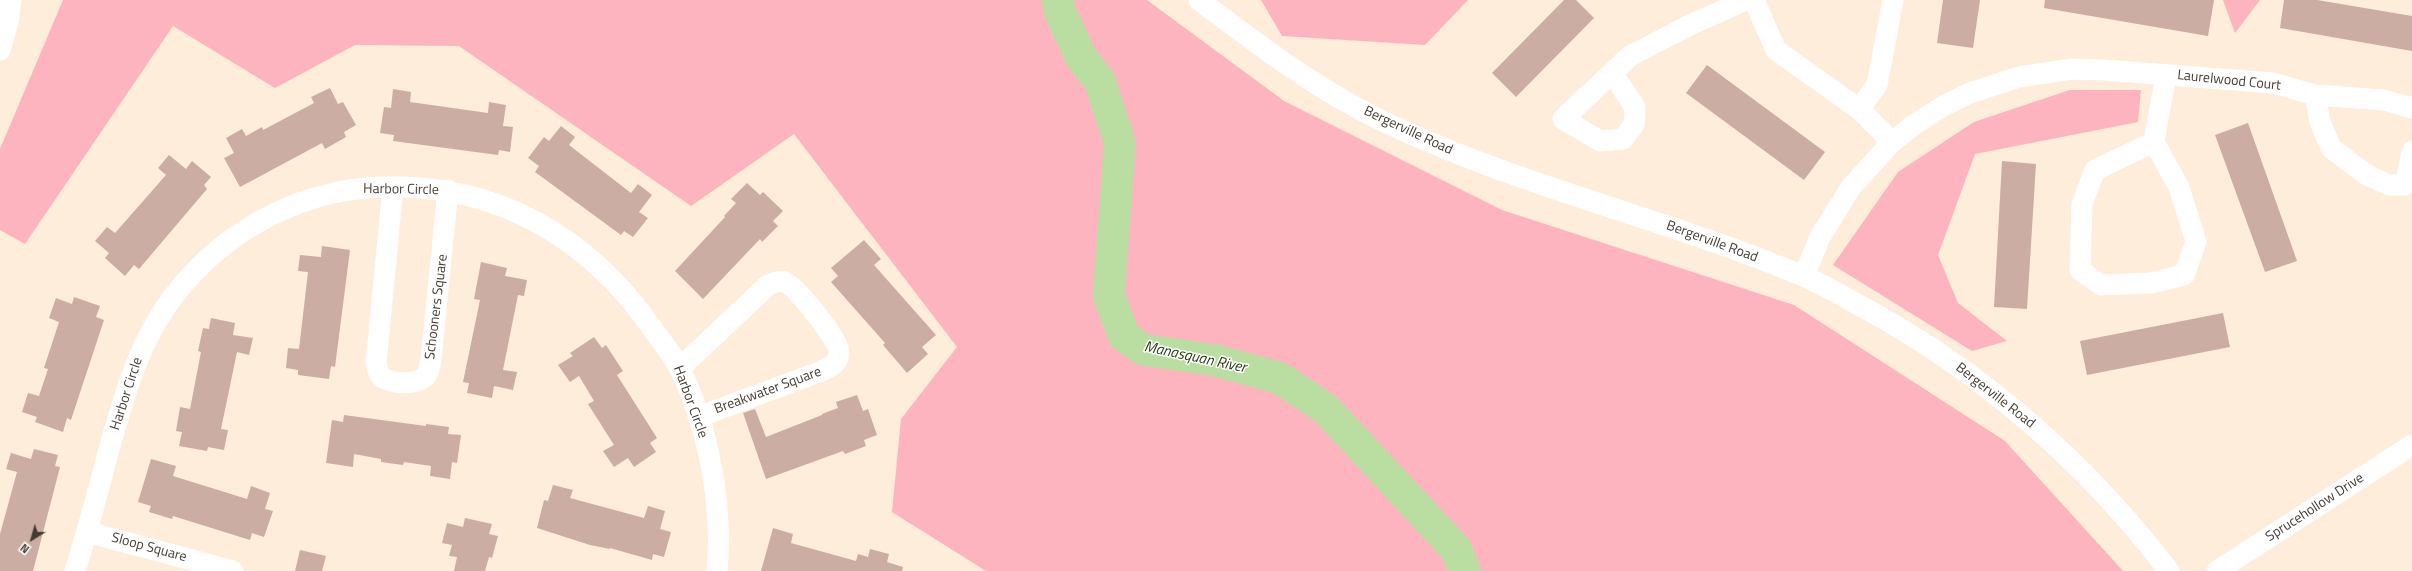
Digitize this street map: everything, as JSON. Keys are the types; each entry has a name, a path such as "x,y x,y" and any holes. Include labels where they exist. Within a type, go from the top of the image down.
{"street":[{"path":"0,50 8,22 11,0"},
{"name":"Bergerville Road","path":"1199,0 1280,60 1331,93 1394,127 1490,166 1689,232 1804,276 1884,319 1938,352 2016,411 2062,452 2113,504 2169,571"},
{"path":"1612,73 1630,56 1690,25 1746,0"},
{"path":"1754,0 1776,50 1859,109 1892,142"},
{"path":"1859,109 1877,85 1893,0"},
{"name":"Laurelwood Court","path":"1804,276 1820,237 1840,203 1871,162 1892,142 1915,124 1945,105 1970,93 2019,77 2072,69 2166,75 2273,84 2315,94 2384,100 2412,108"},
{"name":"Laurelwood Court","path":"2154,142 2166,75"},
{"path":"2315,94 2320,122 2331,148 2368,175 2389,185 2405,185 2412,151"},
{"path":"2154,142 2179,187 2196,242 2184,275 2151,283 2101,285 2080,270 2082,204 2087,190 2095,170 2154,142"},
{"name":"Harbor Circle","path":"75,571 133,367 154,325 185,282 228,242 279,211 335,192 368,187 426,187 448,190 478,197 513,210 546,227 578,248 610,278 638,308 680,368 698,416 710,462 717,509 717,571"},
{"name":"Schooners Square","path":"393,187 376,363 380,374 386,379 405,383 420,381 429,370 448,190"},
{"name":"Breakwater Square","path":"680,368 768,286 780,281 786,282 799,294 832,335 838,347 839,352 836,362 822,371 698,416"},
{"name":"Sprucehollow Drive","path":"2217,571 2412,445"},
{"name":"Sloop Square","path":"87,532 233,571"}],"shaded area":[{"path":"63,0 1147,0 1284,101 1502,210 1794,305 2005,441 2123,571 986,571 892,512 901,419 957,347 794,134 691,206 459,46 355,45 275,88 173,26 25,244 0,230 0,149"},
{"path":"1261,0 1468,0 1425,45 1282,36"},
{"path":"2223,0 2260,0 2235,33"},
{"path":"2070,90 2141,90 2138,122 1975,154 1938,255 1958,303 2007,341 1972,351 1833,265 1898,172 1974,122"}],"building":[{"path":"1564,0 1576,0 1594,18 1516,97 1492,73"},
{"path":"1943,0 1980,0 1973,48 1937,43"},
{"path":"2045,0 2214,0 2208,36 2044,8"},
{"path":"2284,0 2317,0 2412,16 2412,51 2280,28"},
{"path":"1707,65 1825,152 1804,180 1686,93"},
{"path":"330,88 338,104 343,102 356,125 344,132 346,137 325,149 322,143 240,187 224,158 234,153 226,138 242,129 246,136 262,127 263,130 314,103 311,97"},
{"path":"393,89 411,92 410,102 488,113 489,102 506,105 503,126 513,127 510,152 499,150 498,155 393,141 394,135 380,133 384,107 391,108"},
{"path":"2248,123 2297,261 2265,272 2215,135"},
{"path":"561,126 575,137 569,145 631,193 638,184 652,195 639,212 648,218 633,237 624,231 621,235 535,172 539,166 528,158 544,137 549,141"},
{"path":"169,155 186,169 192,161 211,177 204,185 207,189 139,269 134,265 125,276 105,258 109,253 95,241 107,227 115,233 166,175 158,168"},
{"path":"2002,161 2036,164 2027,309 1994,307"},
{"path":"747,183 760,195 763,192 783,211 773,221 778,226 762,242 760,239 703,299 675,271 725,217 724,216 736,203 731,199"},
{"path":"864,240 881,259 874,265 936,335 922,347 928,354 907,373 883,345 885,343 831,282 838,276 831,268"},
{"path":"322,246 350,250 335,367 331,366 329,379 298,375 298,370 286,368 288,348 299,349 308,272 298,271 300,255 321,257"},
{"path":"481,262 507,268 505,276 527,280 524,296 518,295 503,370 517,372 513,390 494,386 492,398 467,393 469,383 463,382 480,300 474,299"},
{"path":"74,297 100,306 96,317 104,320 71,420 67,418 63,432 35,422 37,417 22,412 28,393 39,396 48,369 44,368 59,322 49,318 56,298 72,304"},
{"path":"2223,313 2230,347 2087,375 2080,341"},
{"path":"211,318 235,323 233,335 253,338 249,355 237,352 221,429 228,430 224,450 208,447 207,451 179,446 182,432 176,431 180,407 190,409 201,352 198,351 203,328 209,329"},
{"path":"594,337 602,348 606,345 623,371 617,375 657,438 650,443 656,452 634,467 628,458 614,467 603,451 614,445 588,404 594,401 579,376 570,382 558,365 573,356 570,353"},
{"path":"857,395 863,411 868,409 877,435 864,440 866,446 845,454 843,451 766,479 743,413 755,409 766,437 838,408 836,402"},
{"path":"344,415 426,426 426,424 449,427 448,434 461,435 457,463 452,462 450,479 430,476 431,466 404,462 403,465 381,462 381,459 354,454 353,467 326,463 332,420 343,422"},
{"path":"34,449 58,455 55,466 60,467 33,571 0,571 0,534 17,472 6,469 11,453 31,459"},
{"path":"151,459 176,466 173,476 247,499 251,486 270,493 265,509 273,511 264,537 252,533 250,540 173,516 172,519 149,512 151,506 138,502"},
{"path":"553,485 573,490 570,498 644,518 648,506 665,511 660,529 671,532 664,557 653,554 652,560 610,548 590,545 537,528 544,500 548,501"},
{"path":"465,518 492,524 489,534 498,536 492,558 489,557 485,571 454,571 457,557 449,556 452,545 442,543 447,523 463,527"},
{"path":"773,528 793,534 791,543 856,561 858,554 868,557 870,549 889,554 887,562 903,567 902,571 761,571"},
{"path":"300,550 326,556 322,571 295,571"}],"waterway":[{"name":"Manasquan River","path":"1058,0 1060,11 1081,57 1100,81 1120,143 1109,295 1124,336 1144,350 1214,360 1280,378 1326,409 1456,549 1465,571"}]}
